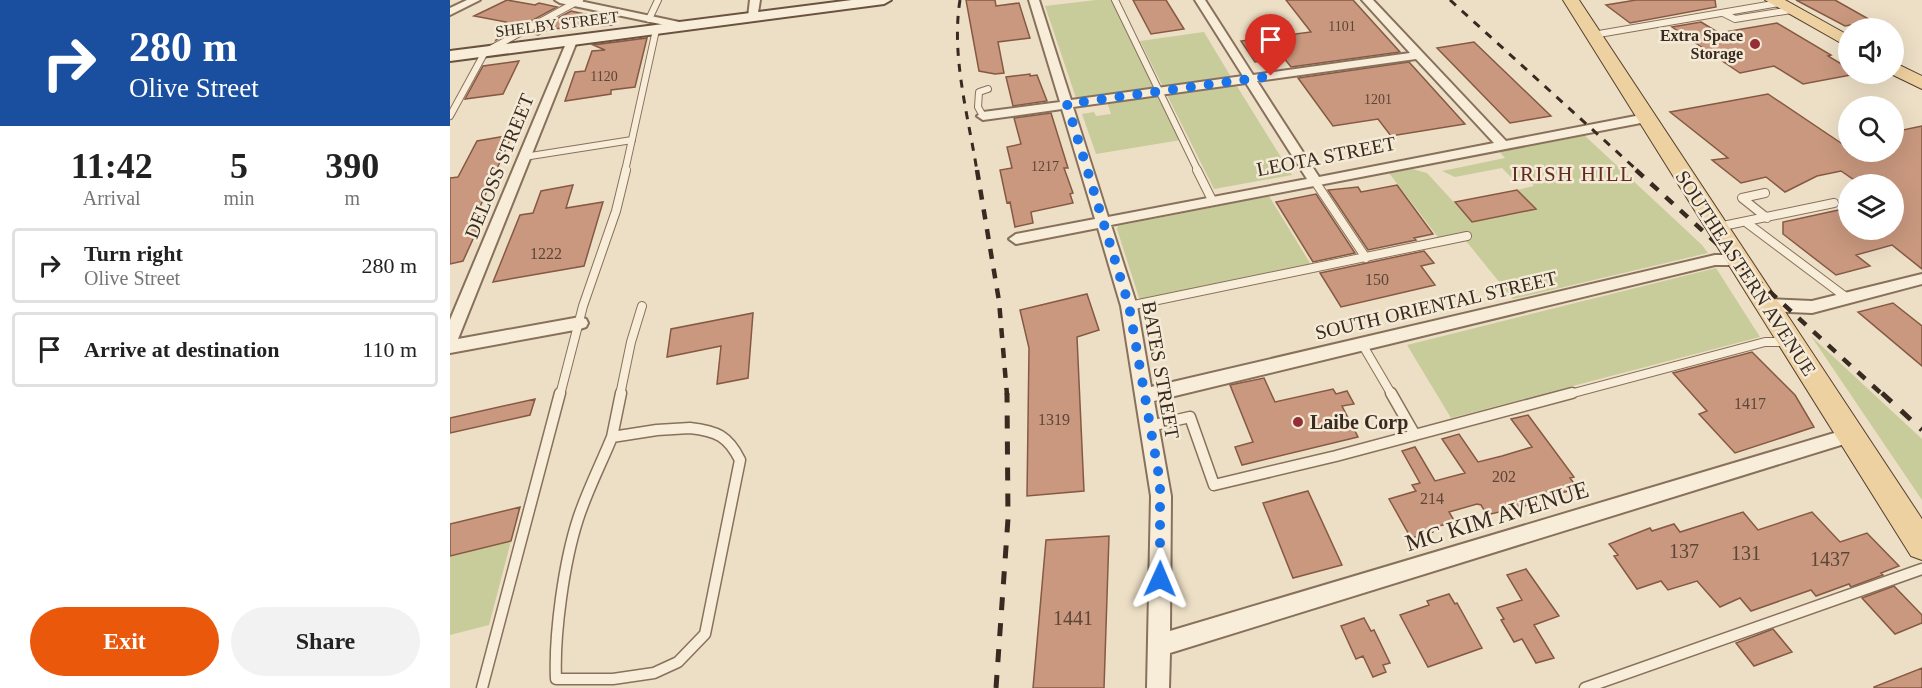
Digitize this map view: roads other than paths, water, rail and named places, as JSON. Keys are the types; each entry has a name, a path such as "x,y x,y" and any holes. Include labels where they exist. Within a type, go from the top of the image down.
{"main road":[{"name":"SHELBY STREET","path":"450,56 572,41 652,24 684,26 845,3 884,0"},
{"name":"SOUTHEASTERN AVENUE","path":"1571,0 1922,546"},
{"path":"1781,4 1838,36"},
{"path":"1904,73 1922,84"}],"street":[{"path":"450,12 475,0"},
{"path":"560,0 577,1 652,24"},
{"path":"753,17 755,0"},
{"name":"BATES STREET","path":"1034,0 1129,306 1161,496 1158,688"},
{"path":"1200,0 1314,180"},
{"path":"1367,0 1502,144"},
{"name":"DELOSS STREET","path":"450,340 572,41"},
{"path":"983,116 1419,55"},
{"name":"LEOTA STREET","path":"1016,239 1646,118"},
{"name":"SOUTH ORIENTAL STREET","path":"1144,396 1715,260 1738,260"},
{"path":"1767,305 1812,307 1922,279"},
{"path":"450,347 580,323"},
{"name":"MC KIM AVENUE","path":"1158,646 1851,435"}],"lane":[{"path":"482,688 583,306 616,211 653,51 652,24 658,0"},
{"path":"1116,0 1212,200"},
{"path":"450,116 485,52 577,1"},
{"path":"1723,13 1731,18 1739,18 1781,4"},
{"path":"1593,35 1781,4"},
{"path":"983,116 978,106 980,92 988,89"},
{"path":"524,157 632,140"},
{"path":"1314,180 1366,258"},
{"path":"1765,193 1742,198 1767,218"},
{"path":"1717,227 1747,223 1834,203"},
{"path":"1747,223 1847,298"},
{"path":"1129,306 1467,236"},
{"path":"612,437 674,429 707,429 732,444 740,460 705,634 686,655 668,668 633,678 556,679 555,654 562,597 578,519 612,437 631,342 642,306"},
{"path":"1150,426 1190,417 1214,485 1415,435 1765,342 1791,342"},
{"path":"1362,344 1415,435"},
{"path":"1585,688 1922,569"}],"railway":[{"path":"960,0 959,64 977,171"},
{"path":"1450,0 1638,171"},
{"path":"977,170 999,301 1007,395"},
{"path":"1636,170 1883,395"},
{"path":"996,688 1008,519 1007,393"},
{"path":"1882,393 1922,430"}],"place":[{"name":"Extra Space Storage","path":"1755,44"},
{"name":"Laibe Corp","path":"1298,422"}],"district":[{"name":"IRISH HILL","path":"1573,174"}]}
